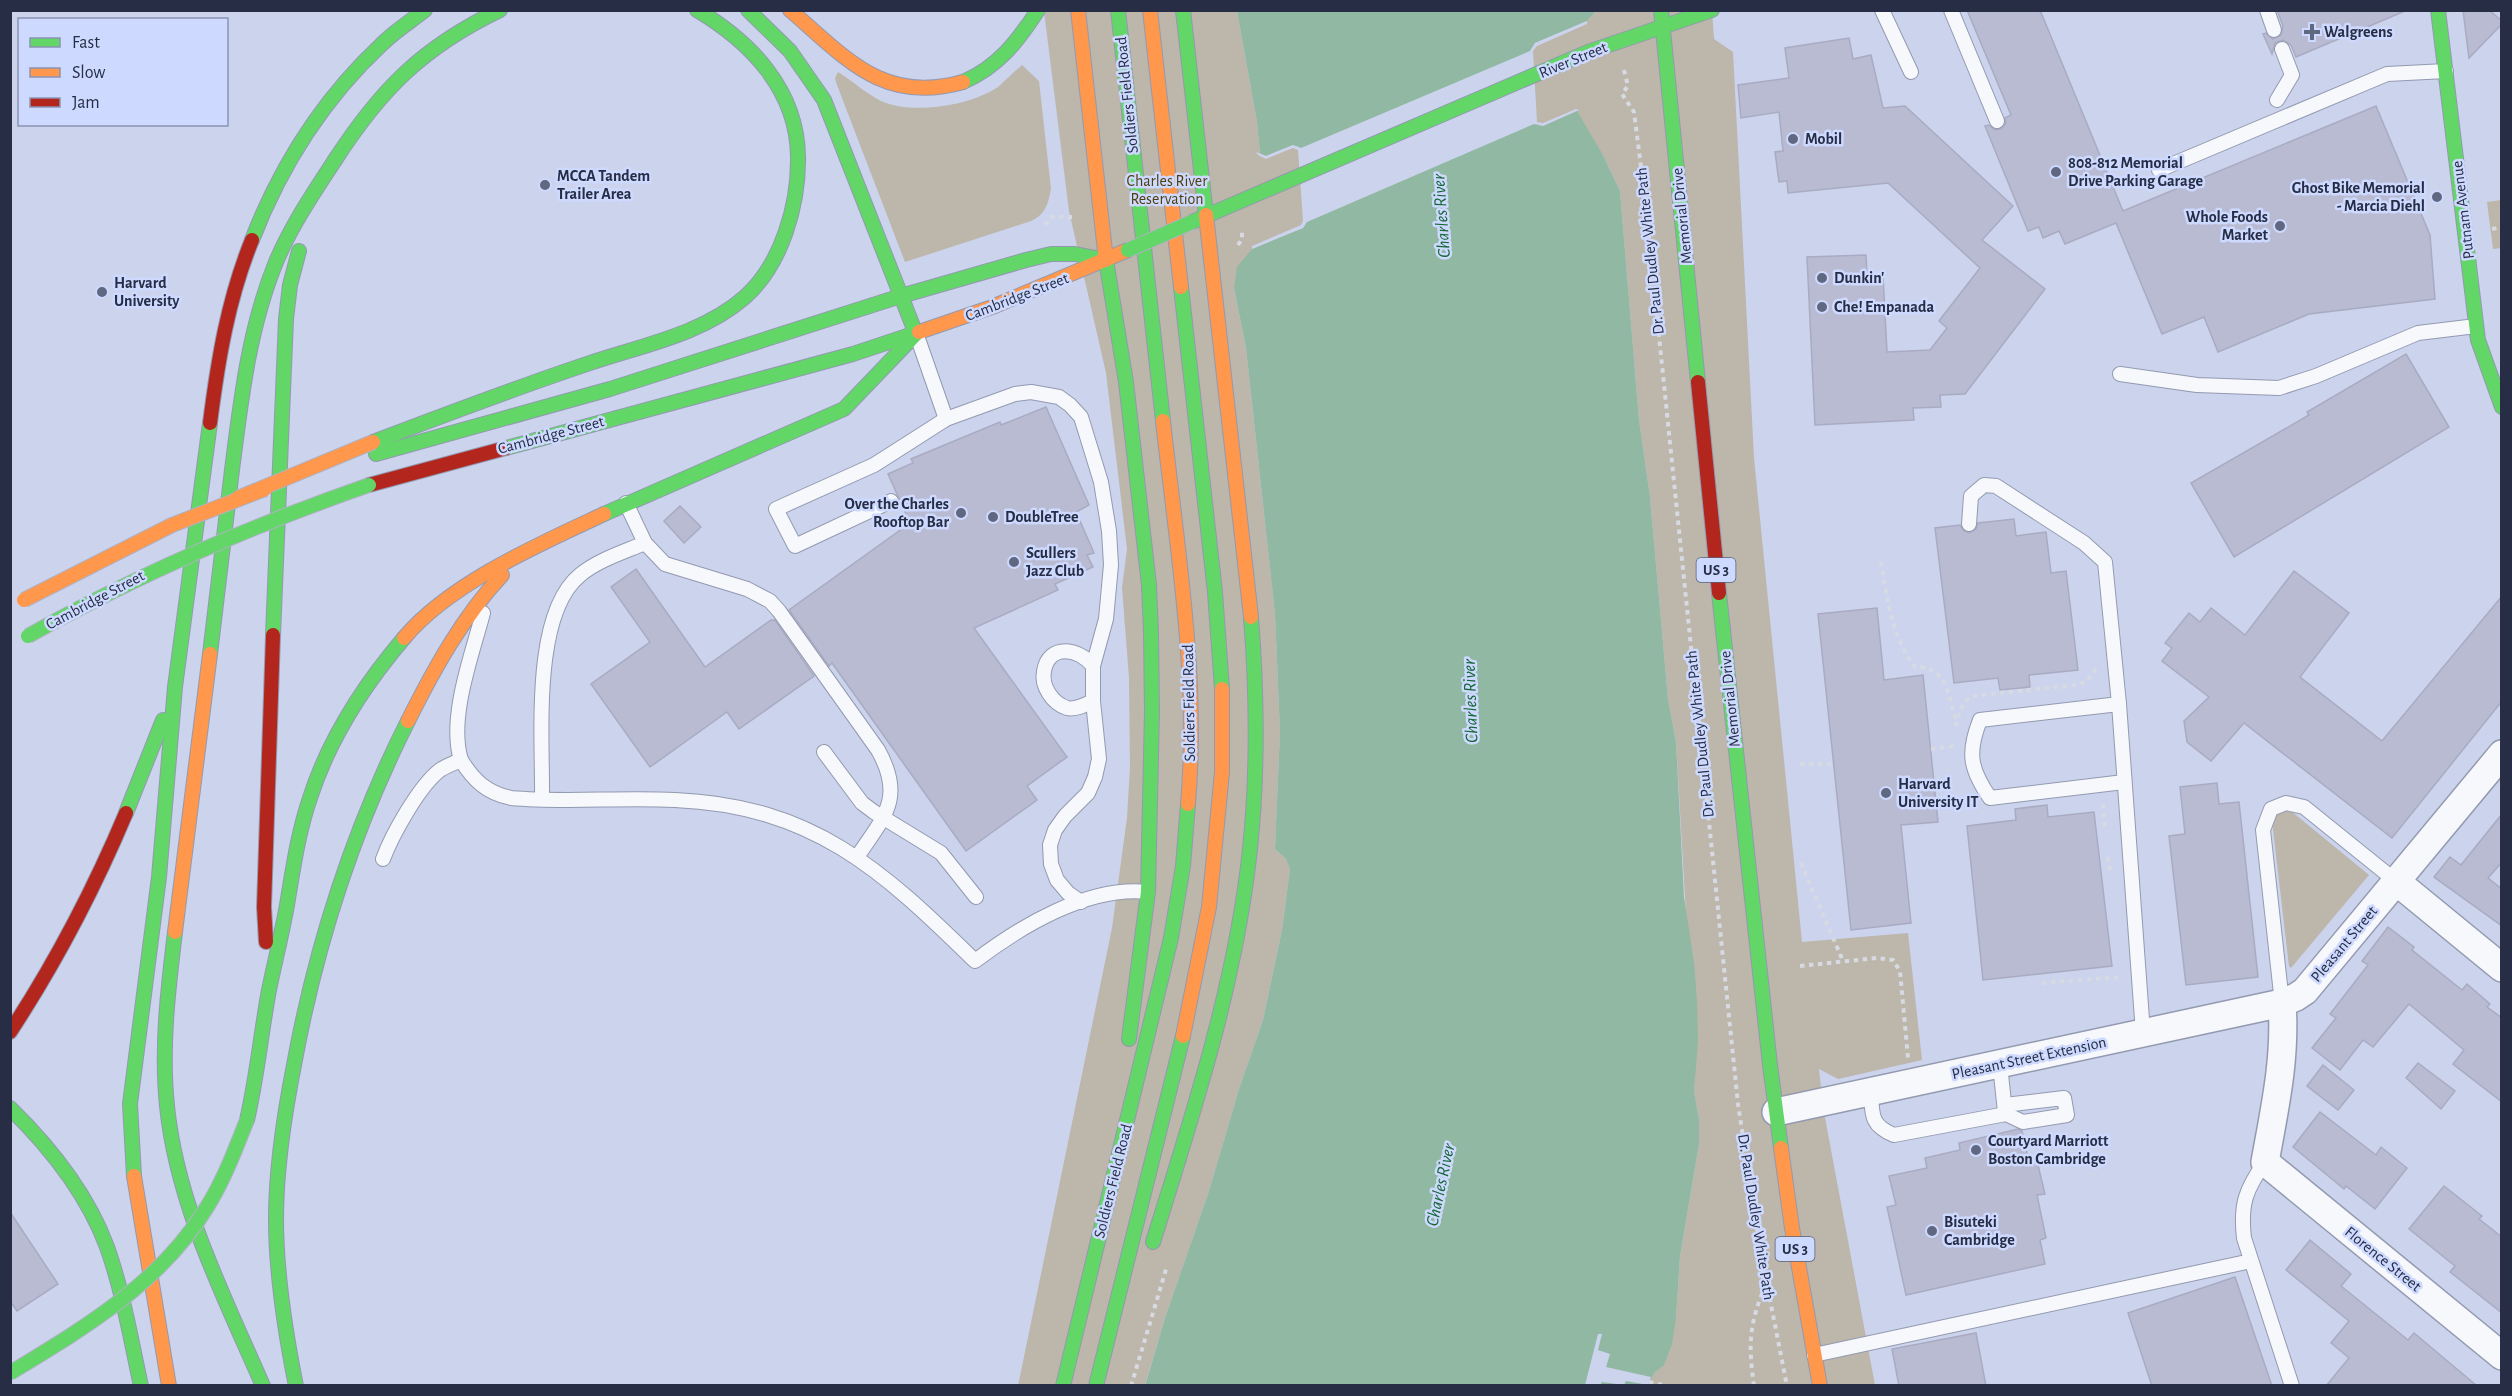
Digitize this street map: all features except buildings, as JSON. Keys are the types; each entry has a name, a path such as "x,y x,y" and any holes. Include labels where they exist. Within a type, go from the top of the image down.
{"main road":[{"path":"170,1386 137,1203 132,1167 130,1119 160,866 171,753 174,687 218,359 226,315 249,245 282,173 328,102 378,47 425,10"},
{"path":"263,1386 202,1239 176,1161 166,1104 164,1044 167,1000 244,379 258,316 273,268 348,138 394,81 437,43 460,28 500,10"},
{"path":"373,448 467,406 686,330 728,309 756,285 777,248 794,203 798,172 796,133 788,106 769,70 734,33 698,10"},
{"path":"10,1373 108,1312 171,1257 213,1201 233,1159 247,1120 257,1076 269,992 304,817 326,759 357,699 409,632 473,581 526,551 626,503 844,409 916,334 833,118 820,93 790,51 748,10"},
{"path":"790,10 863,71 896,86 925,89 960,82 993,66 1015,42 1038,10"},
{"path":"1078,10 1106,260 1126,382 1150,609 1152,711 1148,892 1127,1056 1118,1163"},
{"name":"Soldiers Field Road","path":"1063,1386 1162,982 1179,891 1189,797 1191,706 1186,618 1118,10"},
{"name":"Soldiers Field Road","path":"1096,1386 1192,996 1215,862 1222,772 1222,682 1215,592 1150,10"},
{"path":"1150,1251 1189,1128 1220,1017 1241,918 1251,849 1254,797 1256,709 1254,634 1183,10"},
{"name":"Memorial Drive","path":"1661,10 1724,641 1776,1112 1792,1228 1820,1386"},
{"name":"River Street","path":"1436,117 1588,52 1712,10"},
{"name":"Putnam Avenue","path":"2438,10 2478,340 2502,407"},
{"name":"Cambridge Street","path":"24,638 118,587 250,528 369,485 853,354 916,334 992,307 1106,260 1436,117"},
{"path":"269,992 264,906 286,319 290,285 312,198"},
{"name":"Cambridge Street","path":"10,608 153,534 238,498 373,448 618,386 901,296 1051,254 1075,254 1106,260"},
{"path":"296,1386 280,1296 277,1197 285,1120 309,989 342,875 384,769 442,657 467,616 490,587 526,551"},
{"path":"10,1032 53,962 93,885 151,752 174,687"},
{"path":"14,1112 40,1138 71,1177 101,1233 114,1269 141,1386"},
{"path":"1100,1371 1137,1284"}],"street":[{"name":"Pleasant Street","path":"2282,1003 2305,991 2502,754"},
{"path":"2397,882 2502,968"},
{"name":"Pleasant Street Extension","path":"1776,1112 2282,1003"},
{"path":"2265,1161 2282,1068 2284,1048 2282,1003"},
{"name":"Florence Street","path":"2265,1161 2502,1356"}],"lane":[{"path":"1882,10 1911,72"},
{"path":"1952,10 1997,121"},
{"path":"2267,10 2274,30"},
{"path":"2277,100 2292,75 2282,49"},
{"path":"2159,170 2387,74 2446,71"},
{"path":"2120,374 2197,385 2279,388 2316,376 2418,333 2476,326"},
{"path":"916,334 946,419"},
{"path":"891,501 795,546 776,509 874,465 946,419 1000,399 1031,392 1059,397 1081,417 1101,482 1109,531 1111,565 1106,618 1093,666 1093,701 1099,759 1088,793 1065,816 1055,830 1050,845 1051,864 1057,880 1068,893 1081,902"},
{"path":"1969,524 1971,496 1984,485 1996,486 2084,543 2105,562 2119,704 2143,1033"},
{"path":"626,503 645,543 665,564 747,589 770,601 780,611 885,762 892,782 889,807 857,857"},
{"path":"542,799 544,664 548,633 557,606 579,576 604,561 645,543"},
{"path":"490,587 467,673 456,739 461,760 476,781 488,790 511,798 663,799 733,806 799,826 857,857 902,891 975,961 1026,926 1081,902 1120,891 1148,892"},
{"path":"1093,666 1086,656 1074,650 1060,652 1050,659 1044,671 1046,688 1053,699 1067,708 1082,706 1093,701"},
{"path":"2119,704 1980,720 1972,741 1972,761 1977,780 1990,798 2124,782"},
{"path":"824,752 858,798 883,818 941,853 976,897"},
{"path":"383,859 394,834 427,784 441,769 461,760"},
{"path":"2282,1003 2263,830 2271,809 2286,803 2304,807 2397,882"},
{"path":"1871,1093 1873,1117 1877,1125 1894,1135 1905,1135 2005,1110 2064,1098 2067,1115 2022,1122 2005,1110 2000,1065"},
{"path":"2265,1161 2251,1183 2244,1200 2242,1220 2244,1238 2292,1386"},
{"path":"1814,1355 2251,1261"}],"path":[{"name":"Dr. Paul Dudley White Path","path":"1628,86 1622,94 1634,112 1644,190 1738,1104 1767,1282 1787,1386"},
{"path":"1881,562 1888,604 1899,640 1915,667 1927,666 1937,672 1944,684 1956,721"},
{"path":"1954,733 1956,721 1966,699 1972,696 2076,685 2086,682 2096,669 2096,663"},
{"path":"1931,749 1954,747 1954,740"},
{"path":"1800,764 1834,764"},
{"path":"2102,797 2105,830"},
{"path":"1801,863 1843,961"},
{"path":"1800,966 1886,958 1897,963 1900,971 1909,1068"},
{"path":"2042,983 2120,977"},
{"path":"1754,1386 1749,1341 1755,1309 1767,1282"},
{"path":"1650,1382 1668,1386"}],"green space":[{"path":"1712,10 1714,39 1733,52 1754,458 1802,942 1908,933 1922,1060 1838,1079 1819,1069 1823,1107 1875,1385 1648,1385 1655,1372 1664,1364 1676,1317 1680,1256 1699,1144 1699,1119 1694,1091 1695,1069 1676,742 1668,699 1650,497 1639,420 1620,191 1603,155 1585,127 1534,124 1530,51 1535,43 1587,21 1596,11"},
{"name":"Charles River Reservation","path":"1044,11 1237,11 1257,122 1260,153 1293,145 1301,148 1306,222 1234,288 1246,348 1275,614 1280,732 1275,849 1286,859 1290,869 1282,930 1263,1020 1145,1385 1018,1386 1112,928 1127,818 1130,768 1129,678 1122,588 1127,549 1106,373 1069,211"},
{"path":"1022,65 1039,81 1051,189 1045,208 1031,221 905,262 837,85 835,78 838,72 881,101 894,105 924,108 957,103 986,94 998,87"},
{"path":"2501,200 2501,248 2493,249 2487,202"},
{"path":"2291,811 2369,875 2291,968 2272,821 2277,812"}],"water":[{"name":"Charles River","path":"1237,11 1596,11 1587,21 1535,43 1531,51 1534,123 1543,126 1577,111 1603,155 1620,191 1639,420 1650,497 1668,699 1676,742 1684,897 1697,1001 1698,1041 1694,1091 1699,1119 1699,1144 1680,1256 1672,1344 1664,1365 1655,1372 1648,1385 1145,1386 1165,1318 1209,1191 1239,1089 1263,1020 1282,930 1290,869 1286,859 1275,849 1280,732 1275,614 1246,348 1234,288 1237,267 1252,249 1303,228 1306,221 1301,148 1293,145 1266,156 1260,153 1257,122"}],"pier":[{"path":"1587,21 1587,24 1537,46 1533,51 1537,122 1543,123 1576,109 1579,110 1543,126 1534,124 1307,222 1303,228 1252,249 1252,246 1301,225 1303,221 1298,150 1293,148 1266,159 1256,152 1266,156 1293,145 1301,148 1530,51 1535,43"},
{"path":"1598,1334 1602,1334 1598,1350 1610,1354 1606,1367 1651,1377 1648,1385 1626,1381 1624,1385 1602,1382 1600,1385 1585,1385"}],"traffic: fast":[{"path":"252,240 276,185 323,110 341,87 382,44 425,10"},
{"path":"210,654 235,443 247,364 259,312 276,262 303,210 335,160 387,91 406,72 448,39 500,10"},
{"path":"373,442 533,383 690,330 728,310 758,283 778,251 791,213 798,174 796,132 780,89 767,70 735,37 697,10"},
{"path":"604,514 844,409 916,334 824,100 790,51 748,10"},
{"path":"963,82 997,61 1023,32 1038,10"},
{"path":"1118,10 1163,421"},
{"path":"1183,10 1206,215"},
{"path":"1661,10 1698,382"},
{"path":"1192,222 1588,52 1712,10"},
{"path":"2438,10 2478,340 2502,407"},
{"path":"1128,250 1192,222"},
{"path":"273,635 286,319 290,285 299,251"},
{"path":"376,454 610,389 901,296 1026,260 1051,254 1075,254 1106,260"},
{"path":"1106,260 1126,382 1149,585 1151,633 1152,711 1148,892 1129,1039"},
{"path":"1181,287 1215,592 1222,689"},
{"path":"506,448 853,354 919,332"},
{"path":"134,1176 130,1104 159,877 175,687 210,423"},
{"path":"28,636 111,592 195,553 281,517 369,485"},
{"path":"1719,593 1781,1148"},
{"path":"1153,1242 1211,1048 1235,949 1243,899 1253,820 1255,762 1251,617"},
{"path":"247,1120 269,990 299,838 310,798 327,755 349,714 375,675 404,638"},
{"path":"126,813 163,720"},
{"path":"296,1386 282,1303 276,1240 277,1180 287,1103 303,1020 325,932 370,804 408,721"},
{"path":"1063,1386 1171,938 1183,866 1188,804"},
{"path":"175,932 165,1041 165,1084 172,1143 191,1214 204,1249 263,1386"},
{"path":"1096,1386 1183,1036"},
{"path":"10,1108 40,1139 66,1172 99,1227 118,1281 141,1386"},
{"path":"10,1373 93,1321 119,1302 167,1259 188,1234 213,1197 247,1120"}],"traffic: slow":[{"path":"790,10 848,60 888,82 910,87 935,87 963,82"},
{"path":"1078,10 1106,260"},
{"path":"1150,10 1181,287"},
{"path":"1206,215 1251,617"},
{"path":"919,332 992,307 1128,250"},
{"path":"1163,421 1189,660 1191,756 1188,804"},
{"path":"238,498 373,442"},
{"path":"24,600 172,525 265,489"},
{"path":"404,638 423,618 471,583 525,552 604,514"},
{"path":"408,721 428,682 462,626 502,575"},
{"path":"175,932 210,654"},
{"path":"1183,1036 1209,907 1222,772 1222,689"},
{"path":"1781,1148 1792,1228 1820,1386"},
{"path":"134,1176 169,1386"}],"traffic: jam":[{"path":"210,423 230,307 252,240"},
{"path":"1698,382 1719,593"},
{"path":"369,485 506,448"},
{"path":"266,942 264,907 273,635"},
{"path":"10,1032 73,925 126,813"}],"place":[{"name":"Walgreens","path":"2312,32"},
{"name":"Mobil","path":"1793,139"},
{"name":"808-812 Memorial Drive Parking Garage","path":"2056,172"},
{"name":"MCCA Tandem Trailer Area","path":"545,185"},
{"name":"Ghost Bike Memorial - Marcia Diehl","path":"2437,197"},
{"name":"Whole Foods Market","path":"2280,226"},
{"name":"Dunkin'","path":"1822,278"},
{"name":"Harvard University","path":"102,292"},
{"name":"Che! Empanada","path":"1822,307"},
{"name":"Over the Charles Rooftop Bar","path":"961,513"},
{"name":"DoubleTree","path":"993,517"},
{"name":"Scullers Jazz Club","path":"1014,562"},
{"name":"Harvard University IT","path":"1886,793"},
{"name":"Courtyard Marriott Boston Cambridge","path":"1976,1150"},
{"name":"Bisuteki Cambridge","path":"1932,1231"}]}
